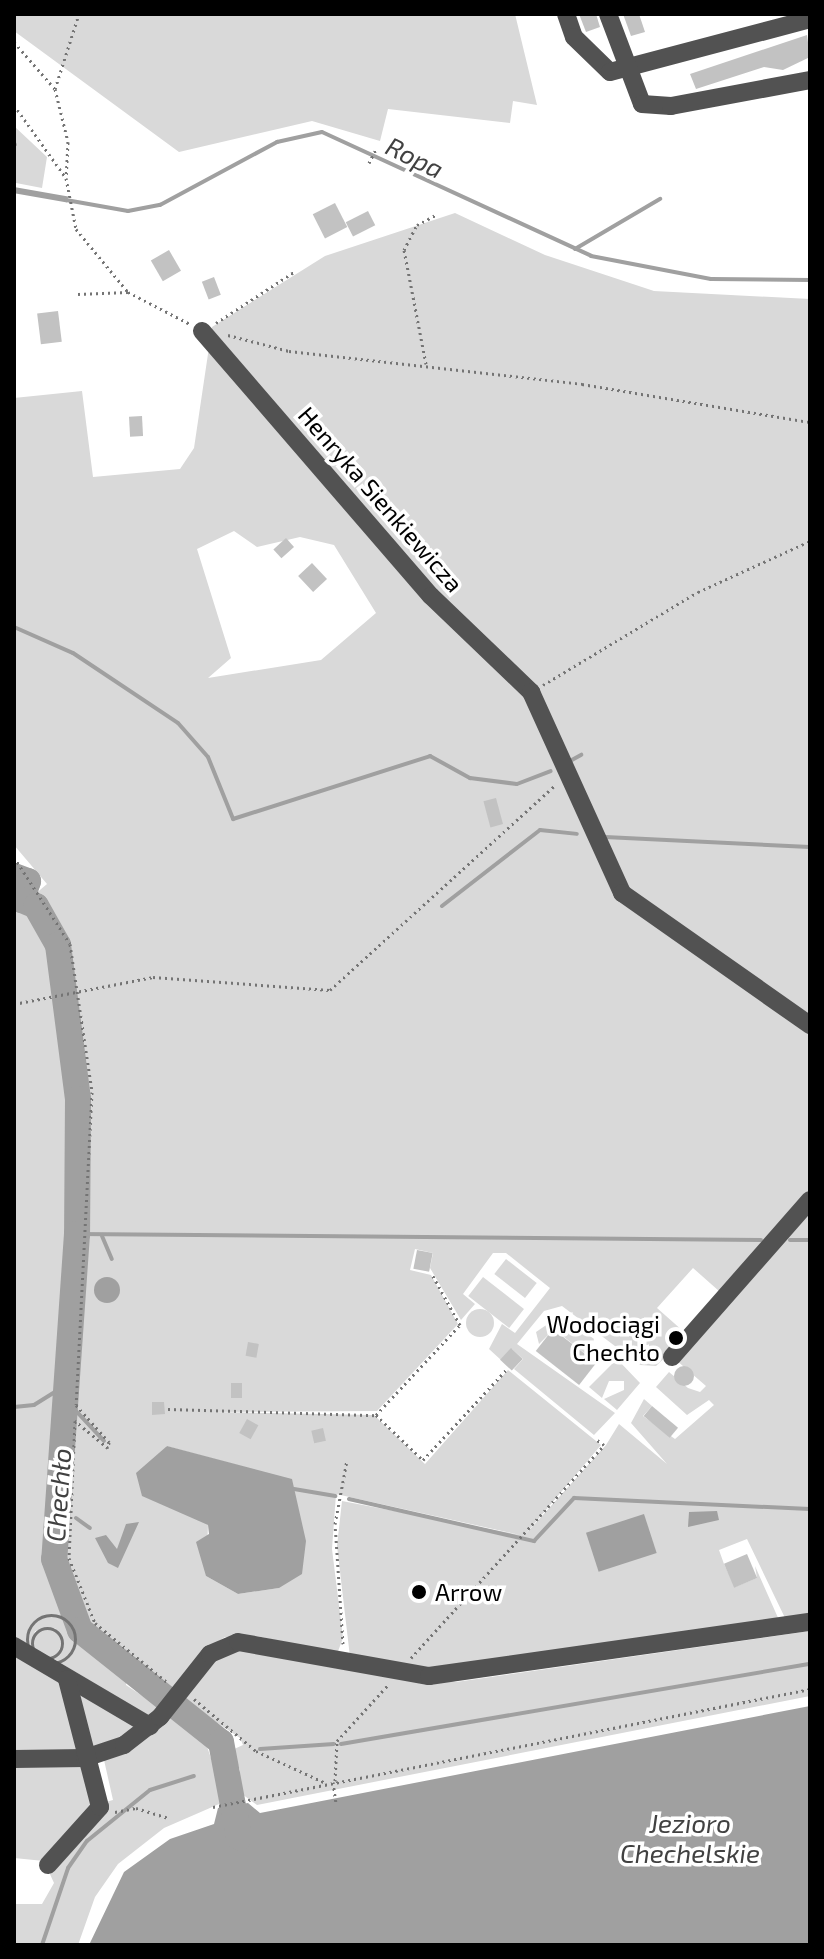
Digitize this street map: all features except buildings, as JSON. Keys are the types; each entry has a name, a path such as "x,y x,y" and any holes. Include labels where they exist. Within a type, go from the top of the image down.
{"street":[{"path":"566,14 590,56 610,72 629,71 810,19"},
{"path":"608,14 642,104 656,107 810,80"},
{"name":"Henryka Sienkiewicza","path":"202,331 431,596 531,692"},
{"path":"531,692 564,778 622,893 810,1025"},
{"path":"672,1357 810,1200"},
{"path":"14,1759 85,1758 150,1726 210,1654 238,1642 399,1672 530,1667 810,1622"},
{"path":"21,1649 150,1726"},
{"path":"48,1865 100,1807 67,1679"}],"path":[{"path":"55,89 79,14"},
{"path":"14,42 55,89 68,142 66,178"},
{"path":"14,105 66,178 71,193 70,206 99,265 128,292 202,331 289,351 426,364 810,422"},
{"path":"369,163 376,149"},
{"path":"426,364 404,250 417,225 436,215"},
{"path":"202,331 294,272"},
{"path":"78,294 128,292"},
{"path":"531,692 698,592 810,541"},
{"path":"14,1004 78,991 190,975 330,990 564,778"},
{"path":"14,857 70,944 78,991 94,1161 76,1405 109,1442 108,1448 75,1421 69,1558 95,1623 179,1694 243,1734 256,1751 326,1783"},
{"path":"376,1415 460,1325 432,1274"},
{"path":"168,1409 376,1415 423,1460 508,1368"},
{"path":"336,1804 337,1741 604,1445 597,1440"},
{"path":"345,1638 335,1547 347,1460"},
{"path":"21,1649 38,1619 68,1620 72,1650 44,1663"},
{"path":"36,1632 59,1633 56,1655 35,1653 36,1632"},
{"path":"213,1807 810,1689"},
{"path":"100,1807 169,1818"}],"shaded area":[{"path":"14,14 515,14 537,105 513,101 510,123 388,109 380,141 312,121 179,152 14,31"},
{"path":"14,126 47,157 42,188 16,183 14,198"},
{"path":"455,213 545,255 654,291 810,299 810,1616 786,1620 747,1539 719,1550 724,1564 735,1587 757,1578 755,1566 779,1620 426,1670 350,1657 337,1546 342,1501 520,1535 336,1494 332,1549 343,1638 337,1654 257,1636 225,1637 205,1649 175,1691 96,1642 59,1567 84,1107 62,946 34,895 47,884 14,845 14,398 82,391 93,477 180,469 194,448 212,327 325,256","holes":["234,531 257,547 300,537 334,545 376,613 321,660 208,678 231,658 197,549","415,1249 433,1253 430,1268 461,1320 475,1304 463,1294 493,1253 506,1253 550,1288 515,1333 502,1324 489,1349 501,1360 512,1349 523,1359 514,1369 594,1435 615,1413 517,1344 544,1311 562,1306 640,1365 656,1366 676,1347 669,1340 683,1331 657,1308 693,1268 728,1299 676,1360 706,1386 700,1392 688,1388 669,1372 656,1387 687,1415 709,1400 714,1405 675,1439 643,1416 652,1406 644,1399 631,1423 667,1464 619,1424 606,1445 523,1537 601,1445 508,1370 425,1464 374,1415 210,1412 377,1411 458,1324 431,1275 410,1270","166,1446 292,1480 279,1588 238,1594 206,1576 208,1525"]},
{"path":"14,884 54,947 73,1121 52,1571 78,1632 127,1675 126,1685 162,1709 152,1718 54,1659 64,1646 55,1628 35,1631 31,1650 14,1643"},
{"path":"506,1259 537,1283 525,1298 494,1274"},
{"path":"483,1277 524,1309 509,1328 468,1296"},
{"path":"480,1309 490,1313 494,1323 490,1333 480,1337 470,1333 466,1323 470,1313"},
{"path":"561,1315 594,1339 588,1356 554,1329 539,1344 536,1332"},
{"path":"617,1359 640,1383 617,1410 604,1399 624,1390 624,1381 609,1381 602,1398 589,1387"},
{"path":"47,1629 57,1633 61,1643 57,1653 47,1657 37,1653 33,1643 37,1633"},
{"path":"810,1631 810,1696 257,1805 235,1789 240,1770 232,1750 243,1745 240,1738 182,1699 201,1670 226,1653 249,1649 456,1682"},
{"path":"14,1652 60,1681 80,1751 14,1753"},
{"path":"71,1688 133,1719 137,1730 87,1751"},
{"path":"172,1711 204,1738 226,1801 164,1828 118,1864 95,1897 78,1945 14,1945 14,1904 42,1904 54,1883 44,1861 14,1858 14,1764 82,1765 106,1802 113,1800 104,1760"}],"water":[{"path":"14,187 68,197 67,202 14,193"},
{"path":"107,1277 116,1281 120,1290 116,1299 107,1303 98,1299 94,1290 98,1281"},
{"path":"167,1446 292,1479 306,1541 302,1574 279,1588 238,1594 206,1576 196,1542 209,1534 208,1525 142,1496 136,1473"},
{"path":"717,1511 719,1520 688,1527 689,1512"},
{"path":"644,1514 657,1553 599,1572 586,1533"},
{"path":"139,1522 118,1568 108,1563 95,1538 106,1535 117,1549 126,1524"},
{"name":"Jezioro Chechelskie","path":"810,1706 810,1945 89,1945 124,1872 170,1839 214,1824 218,1808 248,1803 260,1813"}],"waterway":[{"name":"Ropa","path":"66,200 128,211 160,205 277,142 322,132 591,256 711,279 810,280"},
{"path":"575,249 660,199"},
{"path":"14,627 73,653 178,723 208,757 233,819 430,756 470,778 517,784 551,771"},
{"path":"570,761 581,755"},
{"path":"442,906 540,830 577,834"},
{"path":"605,837 810,847"},
{"name":"Chechło","path":"14,876 28,881 22,900 36,906 58,945 78,1099 77,1234 54,1559 80,1630 221,1742 239,1837"},
{"path":"77,1234 761,1240"},
{"path":"102,1236 112,1259"},
{"path":"790,1240 810,1240"},
{"path":"14,1407 34,1405 63,1387"},
{"path":"63,1397 104,1441"},
{"path":"294,1489 335,1496"},
{"path":"349,1499 534,1541 574,1498 810,1509"},
{"name":"Chechło","path":"57,1506 66,1512"},
{"path":"76,1518 90,1528"},
{"path":"341,1744 810,1664"},
{"path":"260,1749 334,1744"},
{"path":"42,1945 68,1868 87,1841 150,1790 194,1776"}],"place":[{"name":"Wodociągi Chechło","path":"676,1338"},
{"name":"Arrow","path":"419,1592"}]}
